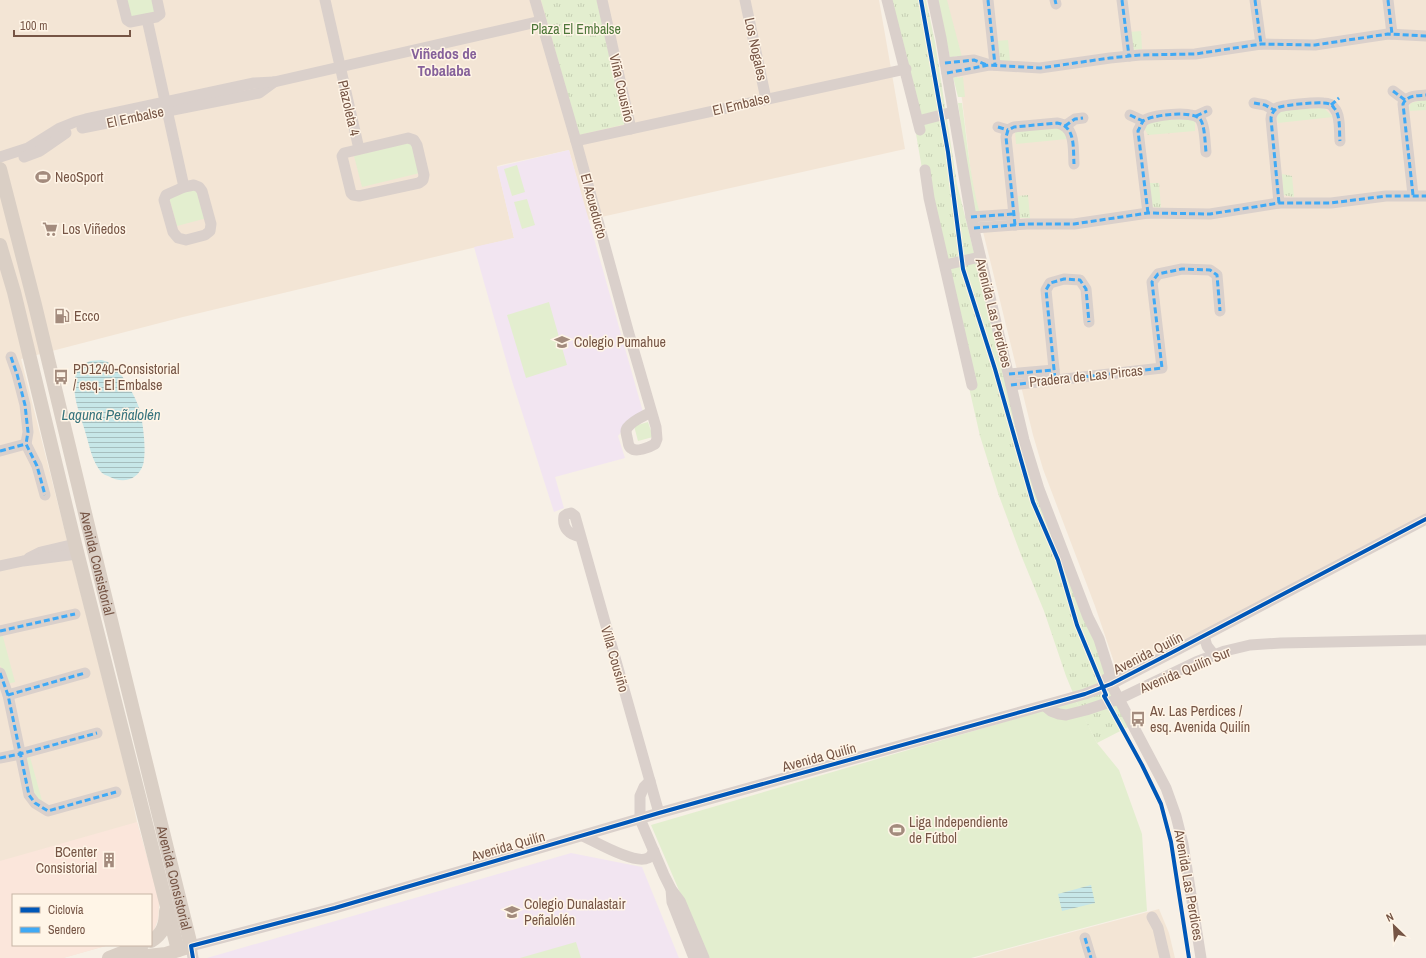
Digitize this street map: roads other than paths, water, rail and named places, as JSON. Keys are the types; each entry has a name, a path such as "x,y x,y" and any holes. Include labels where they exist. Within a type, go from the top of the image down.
{"main road":[{"name":"Avenida Consistorial","path":"0,169 4,202 33,298 140,739 143,783 166,901 186,953"},
{"name":"Avenida Consistorial","path":"0,245 14,292 76,549 125,742 143,783 186,953"},
{"path":"49,436 53,440 58,441 63,438 66,433"},
{"path":"125,742 134,745 140,739"},
{"path":"152,940 164,928 166,920 166,901"},
{"path":"109,958 139,946"},
{"name":"Avenida Quilín","path":"129,958 186,953"}],"street":[{"path":"122,0 127,20 130,22 156,17 160,14 157,0"},
{"name":"Plazoleta 4","path":"325,0 359,149"},
{"name":"El Acueducto","path":"535,0 652,412"},
{"name":"Viña Cousiño","path":"602,0 631,129"},
{"name":"Los Nogales","path":"745,0 766,99"},
{"path":"887,0 906,69 919,126 953,112"},
{"name":"Avenida Las Perdices","path":"933,0 950,69 953,112 971,217 1022,434 1038,484 1088,617 1092,638 1105,677 1111,684 1166,788 1176,816 1183,844 1201,958"},
{"path":"987,66 988,0"},
{"path":"1122,0 1128,56"},
{"path":"1255,0 1261,44"},
{"path":"1388,0 1392,34"},
{"path":"146,19 184,187"},
{"name":"El Embalse","path":"0,157 28,148 52,133 75,122 166,106 259,93 274,82 541,21"},
{"path":"950,69 974,60 987,66 1040,68 1128,56 1194,54 1261,44 1315,45 1392,34 1426,36"},
{"name":"El Embalse","path":"576,141 906,69"},
{"path":"1393,92 1405,100"},
{"path":"1413,195 1403,104 1405,100 1410,97 1426,95"},
{"path":"1279,203 1271,119 1274,110 1283,106 1335,102 1340,141"},
{"path":"1254,103 1265,105 1274,110"},
{"name":"El Embalse","path":"0,164 40,151 62,135 73,130 166,106"},
{"path":"1196,116 1207,111"},
{"path":"1148,213 1138,131 1143,121 1152,117 1187,114 1196,116 1202,123 1206,152"},
{"path":"1130,115 1143,121"},
{"path":"1066,126 1075,119 1083,118"},
{"path":"1014,220 1006,137 1003,128 1057,123 1066,126 1072,137 1074,164"},
{"path":"408,138 414,140 417,145 424,175 423,180 419,184 353,196 342,156 346,152 359,149 408,138"},
{"path":"925,170 929,198 972,385"},
{"path":"184,187 199,187 202,191 211,224 210,231 205,235 186,240 178,238 173,232 164,200 166,195 184,187"},
{"path":"971,217 1074,224 1148,213 1210,214 1279,203 1331,203 1386,196 1426,196"},
{"path":"974,228 1014,220"},
{"path":"945,265 980,257"},
{"name":"Pradera de Las Pircas","path":"1010,380 1055,374 1162,368 1152,282 1158,274 1182,269 1210,270 1217,275 1220,312"},
{"path":"1055,374 1046,290 1050,283 1064,280 1080,280 1086,289 1089,322"},
{"path":"11,357 18,374 25,405 28,432 26,444 37,466 45,495"},
{"path":"0,451 26,444"},
{"name":"Avenida Quilín","path":"186,953 472,867 659,813 1070,700 1111,684 1190,644 1426,519"},
{"name":"Villa Cousiño","path":"581,537 659,813"},
{"path":"0,566 23,561 41,552 76,549"},
{"path":"0,631 75,614"},
{"path":"1204,636 1207,646 1214,655"},
{"name":"Avenida Quilín Sur","path":"1046,706 1058,714 1066,715 1086,710 1119,699 1196,662 1214,655 1236,648 1264,643 1426,640"},
{"path":"1190,644 1195,651 1196,662"},
{"path":"0,673 8,695 29,795 35,803 48,811 116,792"},
{"path":"8,695 85,673"},
{"path":"0,758 97,733"},
{"path":"650,781 640,796 640,819 671,890 680,900 704,958"},
{"path":"583,836 615,852 639,860 664,875"},
{"path":"639,860 649,858 654,851"},
{"path":"671,890 672,902 694,958"},
{"path":"1152,916 1158,928 1165,958"},
{"path":"1085,938 1091,958"}],"water":[{"name":"Laguna Peñalolén","path":"101,360 113,366 122,376 140,411 144,435 144,460 143,465 137,475 128,480 119,480 103,474 98,468 94,460 76,403 74,385 78,367 90,361"},
{"path":"1091,885 1095,903 1062,911 1058,894"}],"place":[{"name":"NeoSport","path":"43,177"},
{"name":"Los Viñedos","path":"50,229"},
{"name":"Ecco","path":"62,316"},
{"name":"Colegio Pumahue","path":"562,342"},
{"name":"PD1240-Consistorial / esq. El Embalse","path":"61,377"},
{"name":"Av. Las Perdices / esq. Avenida Quilín","path":"1138,719"},
{"name":"Liga Independiente de Fútbol","path":"897,830"},
{"name":"BCenter Consistorial","path":"109,860"},
{"name":"Colegio Dunalastair Peñalolén","path":"512,912"}],"district":[{"name":"Viñedos de Tobalaba","path":"444,62"}],"park label":[{"name":"Plaza El Embalse","path":"576,29"}]}
